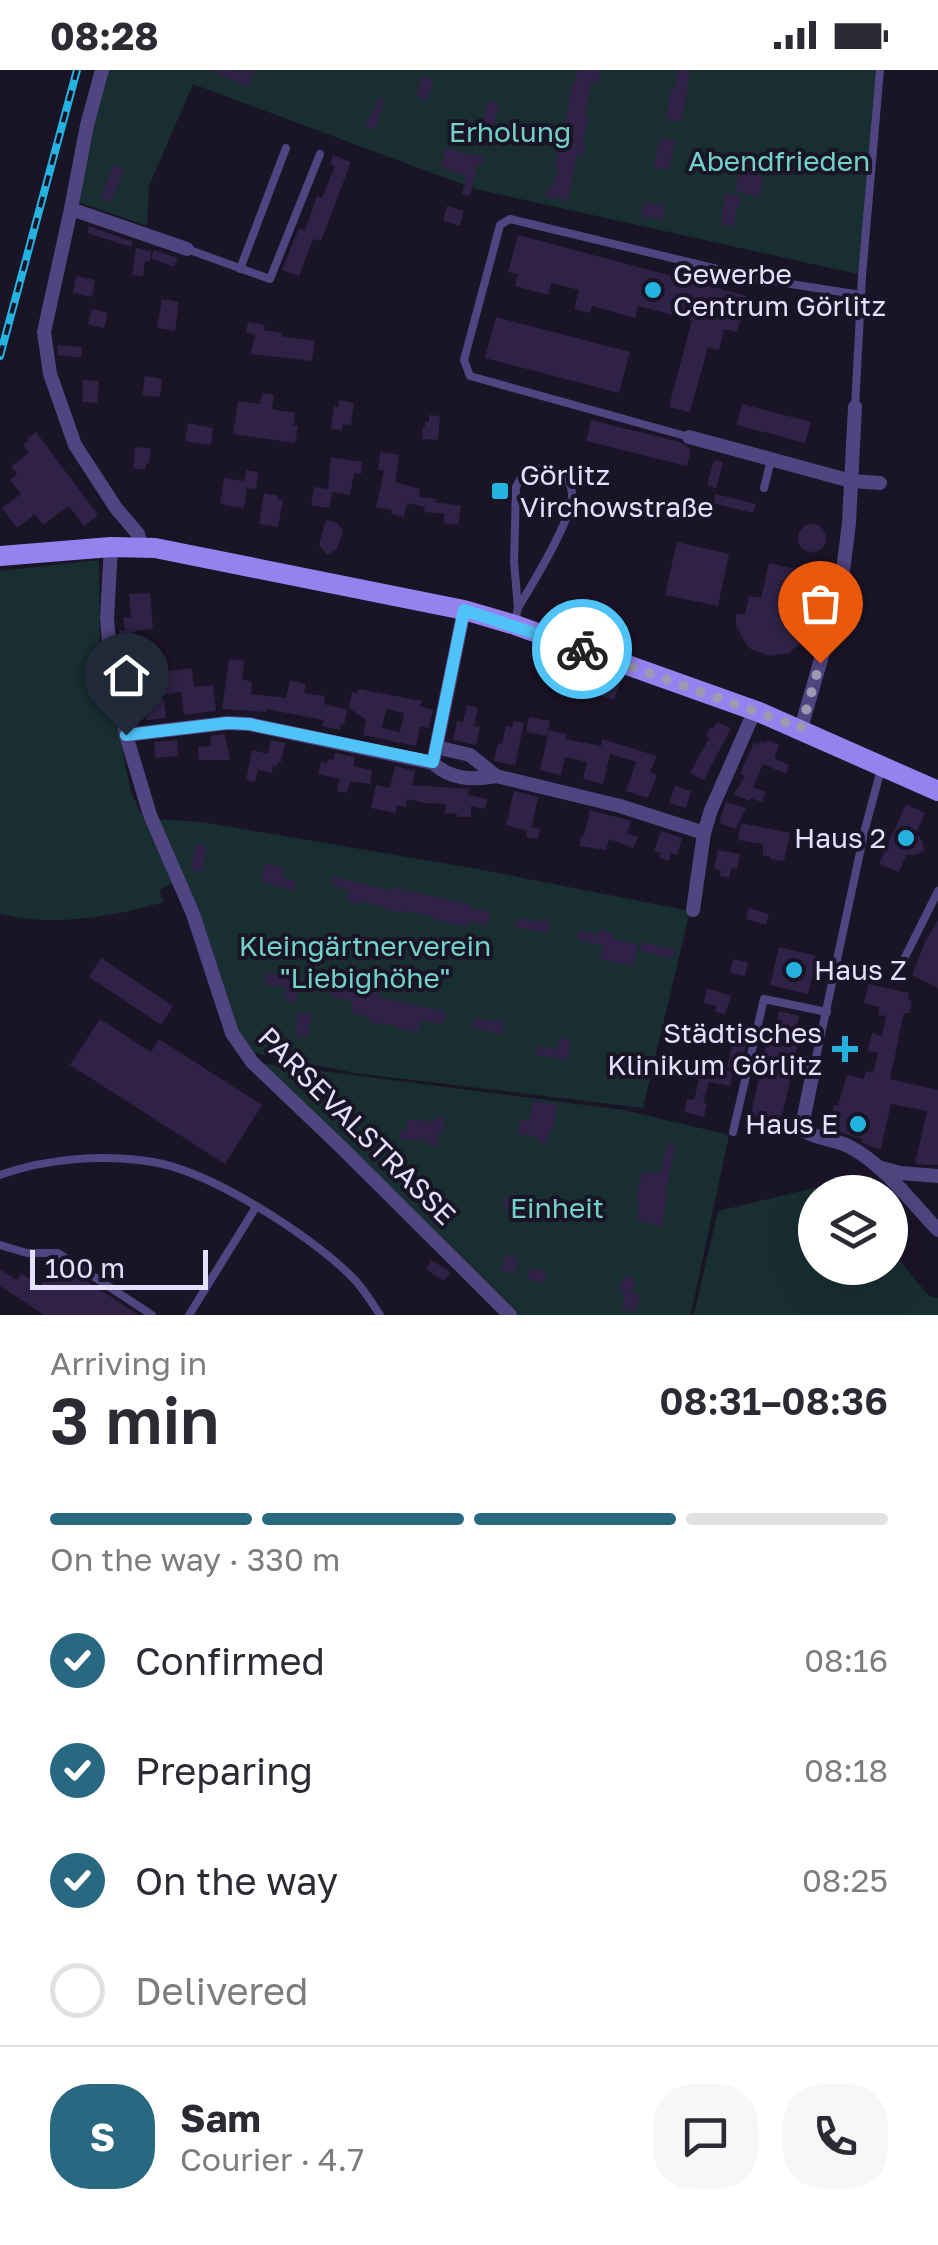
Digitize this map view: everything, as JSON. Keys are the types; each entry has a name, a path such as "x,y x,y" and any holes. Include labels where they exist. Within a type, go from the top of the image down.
{"street":[{"path":"102,70 44,332 50,374 75,445 138,534 142,547"},
{"path":"72,209 187,249"},
{"path":"801,728 840,594 856,407"},
{"path":"689,437 851,481 880,482"},
{"name":"PARSEVALSTRASSE","path":"111,546 107,618 126,735 145,802 193,914 236,1041 252,1062 510,1315"},
{"path":"0,556 142,547 516,617 801,728 938,791"},
{"path":"464,610 434,755 444,774 477,780 496,776"},
{"path":"693,910 704,833 730,762 755,710"},
{"path":"126,735 249,724 434,755 470,755 496,776 620,806 704,833"},
{"path":"814,1067 802,1121 804,1132 848,1146 878,1167 938,1230"},
{"path":"878,1167 900,1174 938,1176"}],"lane":[{"path":"856,407 880,70"},
{"path":"240,269 286,148"},
{"path":"187,249 270,279 320,154"},
{"path":"689,437 470,376 464,360 500,224 510,219 759,280 861,295"},
{"path":"764,488 771,460"},
{"path":"548,468 558,472 570,486 570,507 516,617 516,487 526,473 548,468"},
{"path":"814,1067 882,765"},
{"path":"896,975 938,891"},
{"path":"733,1132 764,999 827,1012"},
{"path":"0,1175 82,1160 154,1162 192,1174 256,1207 318,1246 355,1280 380,1315"},
{"path":"189,1315 256,1207"},
{"path":"0,1245 28,1254 58,1253 152,1315"}],"green space":[{"path":"107,70 879,70 862,275 475,189 193,84 149,186 147,226 78,202"},
{"path":"99,560 100,642 131,792 173,883 159,890 164,902 103,916 41,920 0,914 0,571"},
{"name":"Kleingärtnerverein \"Liebighöhe\"","path":"154,819 201,822 478,869 690,911 643,1108 355,1073 250,1051 234,1026"},
{"name":"Einheit","path":"259,1063 624,1110 729,1135 691,1314 718,1211 798,1192 798,1285 908,1285 908,1271 929,1296 938,1298 938,1315 514,1315"}],"building":[{"path":"208,70 241,73 255,70 249,87"},
{"path":"578,70 601,70 598,84 591,83 582,146 586,147 584,156 577,155 568,201 545,196 559,167 554,166"},
{"path":"677,70 690,70 682,122 665,119"},
{"path":"422,76 434,80 427,100 416,96"},
{"path":"379,98 385,100 375,130 365,127"},
{"path":"489,101 500,104 493,126 481,123"},
{"path":"660,138 676,141 668,170 653,168"},
{"path":"446,147 484,157 478,164 470,196 462,194 466,176 440,166"},
{"path":"333,155 351,162 321,241 313,239 299,276 282,270 299,228 305,230 317,196 322,198 335,166 330,164"},
{"path":"113,165 124,169 112,202 101,198"},
{"path":"739,172 764,177 759,197 735,191"},
{"path":"725,193 741,197 734,226 721,225"},
{"path":"644,203 666,205 663,219 641,217"},
{"path":"447,206 464,211 460,226 443,221"},
{"path":"89,226 133,242 131,247 87,233"},
{"name":"Gewerbe Centrum Görlitz","path":"518,235 747,296 737,332 724,329 719,350 708,347 690,412 669,407 692,320 638,306 635,318 592,306 590,313 574,309 579,290 551,283 548,295 515,286 518,274 508,272"},
{"path":"136,248 151,251 143,276 132,275"},
{"path":"154,250 178,258 174,267 151,258"},
{"path":"76,276 95,280 92,297 73,293"},
{"path":"162,299 179,302 175,331 157,328"},
{"path":"92,309 108,313 104,328 88,324"},
{"path":"496,317 630,352 619,393 485,358"},
{"path":"248,322 265,325 264,330 282,333 281,336 315,341 312,361 251,354 255,334 246,333"},
{"path":"57,345 82,347 81,358 58,355"},
{"path":"145,376 162,379 160,397 142,395"},
{"path":"83,380 99,381 97,403 82,402"},
{"path":"262,393 274,395 272,409 295,413 295,443 233,434 238,401 260,404"},
{"path":"339,400 354,403 351,425 343,424 342,430 331,429 334,406 338,407"},
{"path":"742,404 811,422 805,443 737,425"},
{"path":"429,415 440,416 438,440 422,439"},
{"path":"591,420 680,442 691,449 687,466 586,441"},
{"path":"188,423 213,428 211,445 185,441"},
{"path":"36,432 98,515 84,526 69,506 43,525 35,514 17,528 2,508 21,494 10,480 17,474 11,466 29,453 23,445"},
{"path":"135,447 151,448 145,470 133,468"},
{"path":"380,452 399,455 395,482 420,489 419,497 461,506 458,525 443,523 445,514 424,512 425,507 407,503 404,517 376,507 384,471 378,470"},
{"path":"331,457 362,462 361,474 354,473 350,495 332,492 329,508 311,505 314,487 328,489"},
{"path":"714,460 723,462 716,488 707,485"},
{"path":"246,470 258,472 256,489 247,488 244,508 220,504 224,478 244,481"},
{"path":"264,493 283,500 278,527 259,524"},
{"path":"715,494 756,504 753,513 713,503"},
{"path":"326,520 336,522 343,530 337,549 327,555 319,545"},
{"path":"812,524 822,528 826,538 822,548 812,552 802,548 798,538 802,528"},
{"path":"677,542 729,554 718,606 665,595"},
{"path":"769,563 799,570 791,605 815,609 803,641 789,653 770,656 752,650 736,625 736,614 745,614 749,596 761,598"},
{"path":"150,593 153,628 132,632 141,686 128,688 119,631 125,630 123,618 131,617 129,594"},
{"path":"166,656 168,671 192,668 194,687 213,685 216,711 184,715 181,692 161,695 156,657"},
{"path":"229,659 244,661 242,680 252,681 251,694 286,698 290,680 306,684 304,693 325,696 324,704 347,710 344,725 340,730 322,726 324,720 266,709 222,709"},
{"path":"598,679 620,683 614,700 593,693"},
{"path":"358,689 422,701 420,706 433,710 429,728 420,726 416,746 363,735 366,720 349,708 352,692 357,693","holes":["386,709 404,713 400,732 382,728"]},
{"path":"164,699 166,718 146,720 145,704"},
{"path":"467,705 478,708 474,726 480,727 476,745 453,740 457,721 463,722"},
{"path":"529,717 550,721 547,736 526,732"},
{"path":"514,721 524,723 515,765 494,761 506,726 512,727"},
{"path":"717,722 731,728 704,780 690,773 709,738 706,736 710,727 713,729"},
{"path":"549,730 566,734 565,739 601,746 602,739 657,756 650,772 657,775 648,798 626,791 636,762 610,754 603,784 583,779 587,762 565,757 561,775 540,770"},
{"path":"225,734 230,760 199,760 198,747 211,746 210,736"},
{"path":"177,740 178,756 155,758 154,742"},
{"path":"271,740 285,743 281,762 273,765 272,773 258,770 255,782 246,780 252,750 268,754"},
{"path":"767,740 779,745 774,758 789,765 786,774 763,764 753,787 766,792 762,802 750,798 749,801 734,794 745,776 740,774 754,742 759,745"},
{"path":"335,753 355,757 353,766 372,770 370,784 350,781 347,793 337,791 340,779 318,774 321,762 333,760"},
{"path":"395,766 415,771 412,785 469,789 468,795 487,799 485,809 471,806 471,817 457,817 445,813 446,804 407,799 406,807 397,805 396,813 371,808 376,785 390,788"},
{"path":"675,786 691,791 686,808 669,803"},
{"path":"514,791 538,797 532,827 540,829 538,839 506,825"},
{"path":"726,802 746,808 736,829 719,823"},
{"name":"Haus 2","path":"906,804 925,813 916,833 924,851 906,855 899,872 879,864"},
{"path":"590,810 631,821 627,833 638,837 633,848 609,839 606,850 579,846"},
{"path":"741,823 790,833 784,861 763,855 763,844 738,840"},
{"path":"661,831 682,838 677,855 671,853 669,861 654,851"},
{"path":"195,844 206,846 203,873 191,870"},
{"path":"718,850 740,854 737,869 732,868 729,878 714,869"},
{"path":"265,863 284,868 282,877 296,881 294,890 261,882"},
{"path":"333,876 471,905 470,908 490,912 487,925 469,921 468,927 432,916 405,911 401,914 362,901 347,901 349,890 332,886"},
{"path":"749,908 769,914 766,925 746,919"},
{"path":"517,918 551,921 548,933 515,927"},
{"path":"938,920 938,988 912,975"},
{"path":"600,929 614,934 613,939 638,944 633,966 600,959 603,946 577,939 579,930 599,935"},
{"path":"642,942 675,949 672,959 640,951"},
{"name":"Haus Z","path":"779,947 817,956 808,994 770,985"},
{"path":"101,958 173,1006 161,1025 89,977"},
{"path":"733,959 748,962 745,976 730,973"},
{"path":"266,972 299,981 296,1002 284,999 286,988 264,984"},
{"path":"868,984 909,993 908,1000 912,1001 909,1013 904,1013 890,1079 938,1090 938,1165 915,1164 927,1111 891,1104 881,1149 829,1129 847,1075 864,1079 866,1071 873,1073 878,1053 868,1051 872,1033 882,1036 886,1016 878,1015 880,1007 864,1003"},
{"path":"333,988 369,994 370,989 380,991 378,997 446,1012 444,1024 421,1020 419,1033 369,1022 370,1017 352,1013 352,1001 331,997"},
{"path":"707,988 731,996 725,1014 704,1003"},
{"path":"779,1011 799,1016 794,1036 799,1038 781,1121 751,1115 769,1031 774,1032"},
{"path":"298,1012 312,1015 307,1038 296,1036"},
{"path":"474,1018 505,1022 502,1034 472,1028"},
{"path":"100,1019 151,1052 159,1039 262,1105 225,1164 70,1065"},
{"path":"735,1034 748,1036 740,1070 727,1067"},
{"path":"559,1038 571,1040 568,1060 535,1055 537,1047 557,1049"},
{"path":"688,1063 733,1072 730,1086 709,1082 704,1117 684,1112 687,1099 694,1100 699,1080 685,1077"},
{"path":"533,1101 557,1105 547,1144 517,1133 521,1119 529,1121"},
{"path":"435,1117 445,1118 437,1146 427,1145 428,1141 400,1139 400,1130 406,1130 408,1119 434,1122"},
{"path":"667,1143 676,1145 662,1226 637,1221 642,1172 660,1173"},
{"path":"505,1197 536,1202 534,1216 507,1210 503,1207"},
{"path":"505,1255 518,1257 515,1273 502,1271"},
{"path":"56,1260 138,1315 44,1315 0,1286 0,1269 17,1280 21,1273 40,1286"},
{"path":"431,1260 450,1272 444,1281 426,1269"},
{"path":"530,1268 547,1271 545,1283 528,1280"},
{"path":"623,1276 635,1278 633,1293 620,1290"},
{"path":"625,1292 640,1295 636,1312 622,1309"}],"railway":[{"path":"0,356 77,70"}],"way so far":[{"path":"582,649 801,728 820,663"}],"place":[{"name":"Gewerbe Centrum Görlitz","path":"653,290"},
{"name":"Görlitz Virchowstraße","path":"500,491"},
{"name":"Haus 2","path":"906,838"},
{"name":"Haus Z","path":"794,970"},
{"name":"Städtisches Klinikum Görlitz","path":"845,1049"},
{"name":"Haus E","path":"858,1124"}],"route":[{"path":"126,735 249,724 433,762 464,610 582,649"}],"park label":[{"name":"Erholung","path":"510,132"},
{"name":"Abendfrieden","path":"779,161"}]}
